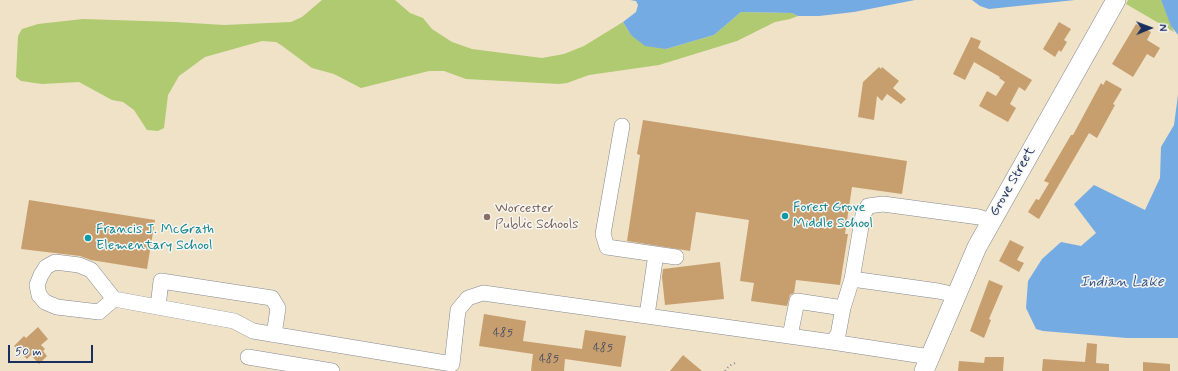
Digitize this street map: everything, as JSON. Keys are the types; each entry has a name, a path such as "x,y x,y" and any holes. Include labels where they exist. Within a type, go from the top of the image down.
{"main road":[{"name":"Grove Street","path":"927,364 956,295 991,221 1116,0"}],"lane":[{"path":"622,126 603,234 607,246 676,257"},
{"path":"832,342 838,335 843,308 852,279 863,215 868,206 883,204 979,217 991,221"},
{"path":"647,315 656,254"},
{"path":"114,299 99,312 57,307 45,302 39,295 37,285 41,274 46,267 55,262 79,265 91,270 114,299 234,321 253,331 452,368 458,310 464,300 476,294 497,294 832,342 927,364"},
{"path":"852,279 938,291 956,295"},
{"path":"158,307 161,282 272,298 278,308 274,335"},
{"path":"790,336 798,301 843,308"},
{"path":"248,357 332,371"}],"path":[{"path":"725,371 729,366 735,363"}],"green space":[{"path":"322,0 395,0 410,13 423,18 432,29 452,42 472,49 542,58 564,54 584,46 623,22 631,35 666,49 714,35 741,12 792,13 798,16 775,22 737,41 659,65 589,75 567,83 559,84 466,79 444,71 429,71 361,88 334,74 312,68 276,42 262,41 205,57 179,76 168,95 164,128 158,131 147,130 134,110 123,102 112,100 79,82 42,84 21,81 16,77 18,36 22,29 38,24 83,19 224,25 291,22 302,17"},
{"path":"1128,0 1161,0 1174,32 1126,4"}],"water":[{"path":"630,0 915,0 854,12 819,16 798,16 792,13 741,12 714,35 666,49 645,46 631,35 623,22 636,12 638,5 636,1"},
{"path":"972,0 1075,0 989,9 980,6"},
{"path":"1161,0 1178,0 1178,35 1171,26"},
{"name":"Indian Lake","path":"1178,95 1178,338 1127,338 1043,331 1036,329 1026,308 1028,281 1042,259 1061,242 1081,246 1096,233 1074,204 1094,185 1145,210 1160,178 1161,147 1174,125"}],"building":[{"path":"1059,22 1071,29 1064,40 1067,42 1061,52 1059,50 1055,57 1043,49"},
{"path":"1136,24 1151,32 1147,40 1160,48 1154,58 1147,54 1133,77 1112,64"},
{"path":"971,37 981,41 978,48 1032,80 1025,91 1019,87 1010,104 1016,108 1008,122 979,106 987,91 996,96 1005,82 999,78 1000,77 974,62 965,80 953,74"},
{"path":"879,67 881,69 882,67 899,81 893,88 906,99 901,104 887,94 882,101 877,96 874,120 858,117 863,82"},
{"path":"1106,80 1122,89 1113,104 1115,105 1097,138 1089,133 1039,219 1028,212 1036,199 1039,200 1049,183 1044,181 1071,135 1073,135 1101,83 1103,85"},
{"name":"Forest Grove Middle School","path":"643,120 907,161 902,194 852,187 845,234 848,234 840,285 796,280 794,293 790,295 787,306 751,301 754,283 740,281 749,220 696,212 690,251 627,241 640,155 637,154"},
{"name":"Francis J. McGrath Elementary School","path":"29,200 155,220 147,269 91,260 80,256 21,249"},
{"path":"1010,240 1024,247 1017,260 1024,263 1019,272 999,261"},
{"path":"720,262 724,299 665,305 662,277 663,269"},
{"path":"989,280 1003,286 989,319 991,320 984,338 970,331"},
{"path":"484,314 526,321 523,341 582,349 585,330 626,336 621,367 565,359 564,371 531,371 533,354 479,346"},
{"path":"38,327 48,339 41,345 45,349 43,351 47,356 39,364 31,355 27,359 14,346 24,336 26,338"},
{"path":"1087,343 1097,344 1096,363 1109,364 1109,371 1042,371 1043,359 1085,362"},
{"path":"683,355 702,371 670,371"},
{"path":"985,357 1004,357 1003,371 958,371 959,361 984,363"},
{"path":"1143,362 1170,364 1170,371 1143,371"}],"place":[{"name":"Forest Grove Middle School","path":"785,216"},
{"name":"Worcester Public Schools","path":"487,217"},
{"name":"Francis J. McGrath Elementary School","path":"88,238"}]}
